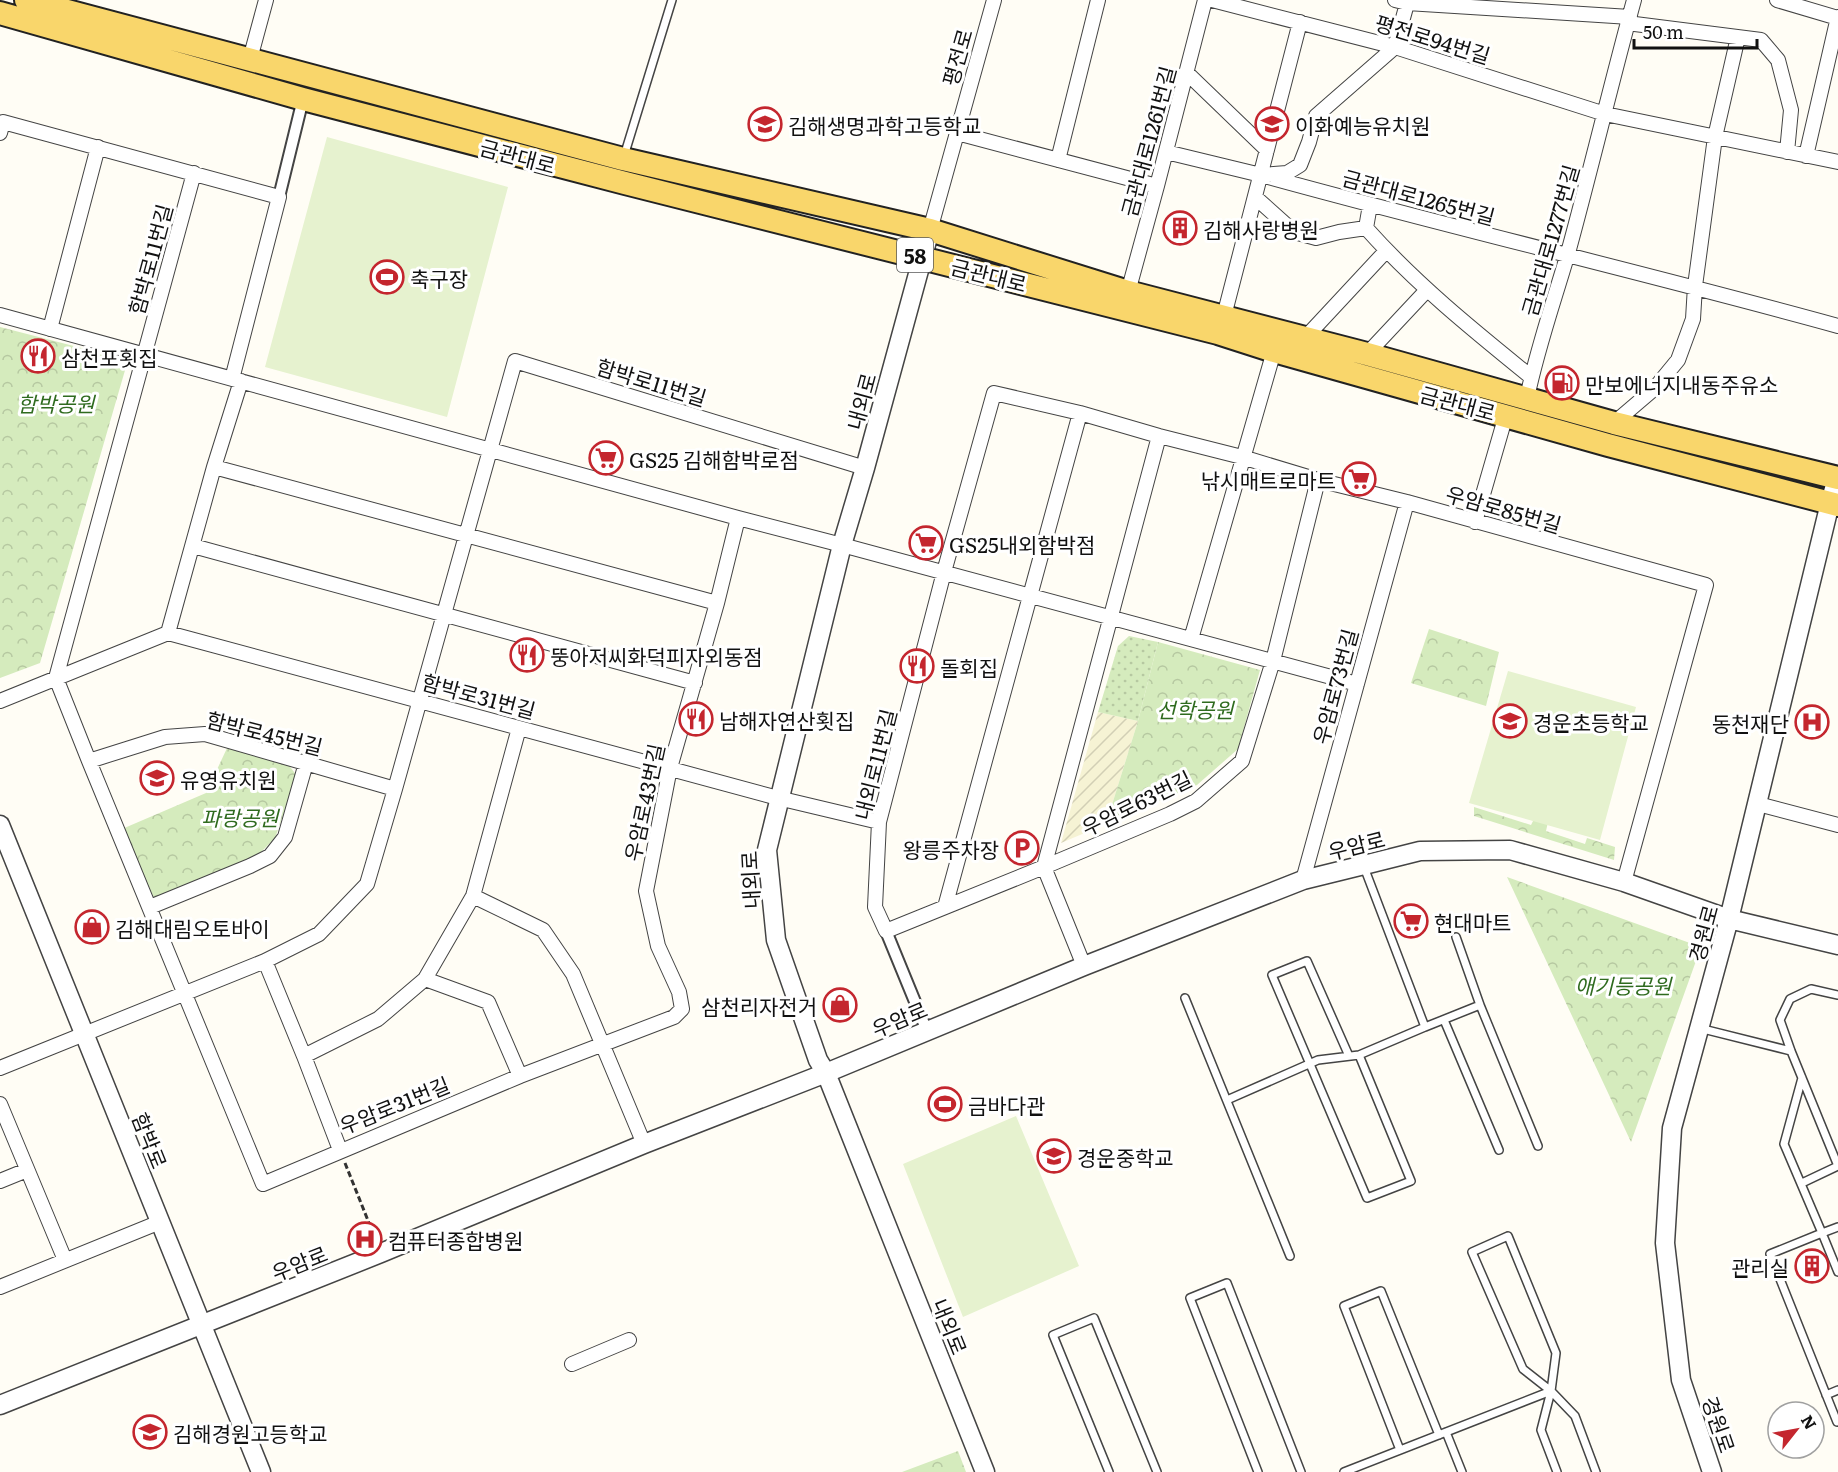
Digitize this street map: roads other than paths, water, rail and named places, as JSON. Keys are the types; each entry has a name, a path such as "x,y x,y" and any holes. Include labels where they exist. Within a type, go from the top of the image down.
{"main road":[{"name":"금관대로","path":"27,0 623,159 930,230 1128,292 1367,354 1529,388 1614,423 1838,477"},
{"name":"금관대로","path":"0,13 303,99 1186,325 1608,445 1834,504"}],"street":[{"path":"250,59 266,0"},
{"name":"평전로","path":"930,230 994,0"},
{"path":"1058,160 1098,0"},
{"name":"금관대로1261번길","path":"1128,292 1204,0"},
{"name":"평전로94번길","path":"1212,0 1395,47 1605,114"},
{"name":"금관대로1277번길","path":"1529,388 1567,256 1634,0"},
{"path":"1777,0 1838,17 1806,156"},
{"path":"1261,175 1287,173 1300,165 1316,116 1395,47 1404,1 1629,20 1761,40 1778,60 1791,110 1787,152"},
{"path":"1224,316 1300,22"},
{"path":"1614,423 1655,388 1678,360 1693,320 1695,286 1715,136 1738,37"},
{"path":"1186,72 1267,150"},
{"path":"0,701 168,633 236,380 303,99"},
{"path":"1605,114 1838,162"},
{"path":"0,133 3,122 279,197"},
{"path":"957,133 1157,186"},
{"path":"50,329 98,147"},
{"name":"금관대로1265번길","path":"1166,152 1567,256 1695,286 1838,326"},
{"name":"함박로11번길","path":"145,356 194,173"},
{"path":"1255,197 1294,232 1317,238 1366,228"},
{"path":"1366,228 1370,205"},
{"path":"1366,228 1426,291 1529,388"},
{"name":"내외로","path":"930,230 842,545 766,850 776,940 818,1060 826,1073 985,1472"},
{"path":"1305,338 1386,251"},
{"path":"1367,354 1426,291"},
{"path":"0,315 738,518 1357,684"},
{"path":"1191,639 1274,351"},
{"path":"145,356 57,678 263,1184 340,1150"},
{"name":"함박로11번길","path":"490,450 515,361 865,468"},
{"name":"우암로85번길","path":"994,393 1242,457 1318,480 1407,502 1706,585 1624,882"},
{"name":"내외로11번길","path":"927,1031 875,907 879,822 944,572 994,393"},
{"path":"945,907 1080,414"},
{"path":"1475,522 1506,416"},
{"path":"1112,618 1159,436"},
{"path":"0,1068 265,961 319,934 367,884 490,450"},
{"path":"214,467 717,603"},
{"name":"경원로","path":"1713,1472 1681,1380 1665,1243 1672,1128 1729,919 1834,504 1838,477"},
{"path":"1272,661 1318,480"},
{"name":"우암로73번길","path":"1303,880 1407,502"},
{"name":"우암로43번길","path":"603,1045 674,1017 682,1009 679,992 658,946 646,891 670,768 717,603 738,518"},
{"path":"193,546 695,683"},
{"name":"우암로63번길","path":"1044,867 1112,618"},
{"name":"함박로31번길","path":"168,633 778,798 879,822"},
{"name":"우암로63번길","path":"886,931 1044,867 1196,801 1242,760 1272,661"},
{"path":"304,1056 378,1020 425,979 473,896 519,728"},
{"name":"함박로45번길","path":"89,761 165,737 205,734 395,789"},
{"path":"150,907 270,856 285,837 306,763"},
{"path":"1758,804 1838,825"},
{"name":"함박로","path":"0,825 261,1472"},
{"name":"우암로","path":"0,1405 381,1253 644,1144 826,1073 1084,966 1303,880 1420,851 1510,850 1624,882 1729,919 1838,945"},
{"path":"1044,867 1084,966"},
{"path":"473,896 543,930 573,974 644,1144"},
{"name":"우암로31번길","path":"265,961 340,1150 520,1076 603,1045"},
{"path":"425,979 488,1002 520,1076"},
{"path":"0,1104 64,1260"},
{"path":"0,1181 27,1170"},
{"path":"0,1287 160,1222"},
{"path":"572,1364 629,1340"}],"lane":[{"path":"623,159 672,0"},
{"path":"1364,865 1425,1027"},
{"path":"1456,937 1480,1005 1538,1146"},
{"path":"1349,1056 1307,961 1272,975 1367,1198 1411,1181 1359,1055"},
{"path":"1802,1183 1838,1166 1780,1020 1790,999 1811,990 1838,995"},
{"path":"1185,998 1290,1256"},
{"path":"1227,1100 1318,1060 1359,1055 1480,1005"},
{"path":"1444,1020 1498,1150"},
{"path":"1699,1028 1791,1052"},
{"path":"1802,1078 1784,1144 1838,1272"},
{"path":"1837,1422 1770,1254 1838,1227"},
{"path":"1557,1472 1541,1430 1551,1391 1556,1353 1508,1236 1472,1252 1523,1369 1551,1391 1575,1416 1596,1472"},
{"path":"1258,1472 1190,1298 1227,1283 1301,1472"},
{"path":"1400,1450 1344,1306 1381,1291 1439,1435"},
{"path":"1109,1472 1053,1335 1094,1318 1157,1472"},
{"path":"1826,1395 1838,1390"},
{"path":"1344,1472 1551,1391"},
{"path":"1446,1432 1462,1472"}],"place":[{"name":"김해생명과학고등학교","path":"765,124"},
{"name":"이화예능유치원","path":"1272,124"},
{"name":"김해사랑병원","path":"1180,228"},
{"name":"축구장","path":"387,277"},
{"name":"삼천포횟집","path":"38,356"},
{"name":"만보에너지내동주유소","path":"1562,383"},
{"name":"GS25 김해함박로점","path":"606,458"},
{"name":"낚시매트로마트","path":"1359,479"},
{"name":"GS25내외함박점","path":"926,543"},
{"name":"뚱아저씨화덕피자외동점","path":"527,655"},
{"name":"돌회집","path":"917,666"},
{"name":"남해자연산횟집","path":"696,719"},
{"name":"경운초등학교","path":"1510,721"},
{"name":"동천재단","path":"1812,722"},
{"name":"유영유치원","path":"157,778"},
{"name":"왕릉주차장","path":"1022,848"},
{"name":"현대마트","path":"1411,921"},
{"name":"김해대림오토바이","path":"92,927"},
{"name":"삼천리자전거","path":"840,1005"},
{"name":"금바다관","path":"945,1104"},
{"name":"경운중학교","path":"1054,1156"},
{"name":"컴퓨터종합병원","path":"365,1239"},
{"name":"관리실","path":"1812,1266"},
{"name":"김해경원고등학교","path":"150,1432"}],"park label":[{"name":"함박공원","path":"56,402"},
{"name":"선학공원","path":"1195,708"},
{"name":"파랑공원","path":"240,816"},
{"name":"애기등공원","path":"1623,984"}]}
